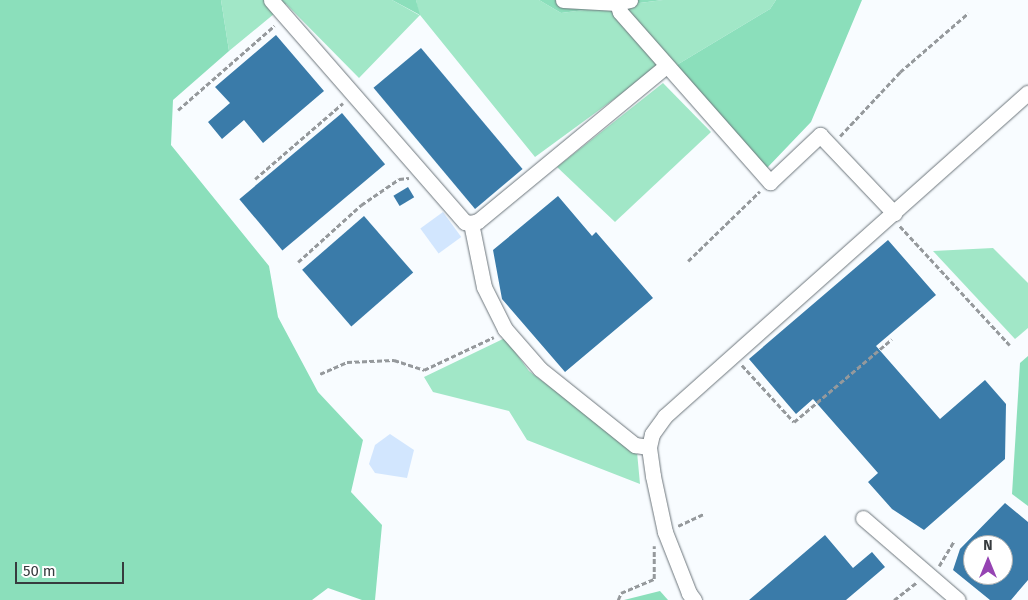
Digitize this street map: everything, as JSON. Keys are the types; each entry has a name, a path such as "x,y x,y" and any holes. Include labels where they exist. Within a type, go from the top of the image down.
{"street":[{"path":"271,0 465,222 478,221 666,66"},
{"path":"563,0 623,2 620,12 770,182 820,135 894,213"},
{"path":"694,600 659,535 649,447 652,434 665,416 1028,93"},
{"path":"471,223 484,287 505,329 540,369 635,445 649,447"},
{"path":"863,518 958,600"}],"path":[{"path":"831,146 900,72 968,13"},
{"path":"178,110 285,17"},
{"path":"255,179 353,94"},
{"path":"298,262 362,204 399,179 425,174"},
{"path":"688,261 770,182"},
{"path":"894,213 898,224 1010,345"},
{"path":"320,374 347,362 394,360 424,370 491,339 505,329"},
{"path":"733,355 794,422 892,339"},
{"path":"618,600 621,593 654,579 655,554 659,535 704,514"}],"green space":[{"path":"0,0 221,0 229,51 173,100 171,145 269,266 278,317 318,392 363,440 351,492 382,525 375,600 362,600 328,588 312,600 0,600"},
{"path":"221,0 392,0 419,15 416,0 539,0 561,13 663,0 776,0 770,9 675,66 658,67 535,157 420,15 359,78 286,4 229,51"},
{"path":"392,0 416,0 420,15"},
{"path":"539,0 663,0 561,13"},
{"path":"776,0 862,0 811,122 766,169 675,66 770,9"},
{"path":"663,83 711,132 615,222 557,167"},
{"path":"993,248 1028,283 1028,328 1015,339 933,251"},
{"path":"505,338 529,371 637,452 640,484 527,440 509,411 433,392 424,377"},
{"path":"1028,356 1028,506 1012,494 1020,363"},
{"path":"660,591 668,600 624,600"}],"water":[{"path":"443,212 461,237 439,254 420,228"},
{"path":"390,434 414,450 407,478 375,473 369,464 375,445"}],"building":[{"path":"276,35 324,91 263,143 244,120 222,139 208,122 230,103 215,87"},
{"path":"421,48 523,169 475,209 374,88"},
{"path":"342,113 385,164 282,250 239,199"},
{"path":"408,187 414,197 400,206 393,196"},
{"path":"558,196 592,236 596,232 653,298 565,372 502,299 493,250"},
{"path":"364,216 413,273 351,326 302,270"},
{"path":"888,240 936,295 876,346 940,419 985,380 1006,404 1005,459 924,530 892,509 868,482 878,473 813,399 796,414 749,359"},
{"path":"1005,503 1028,522 1028,580 1011,600 990,600 972,585 1013,585 1013,535 974,535"},
{"path":"825,535 853,568 872,552 885,567 846,600 749,600"},
{"path":"963,546 963,578 953,570 960,549"}]}
